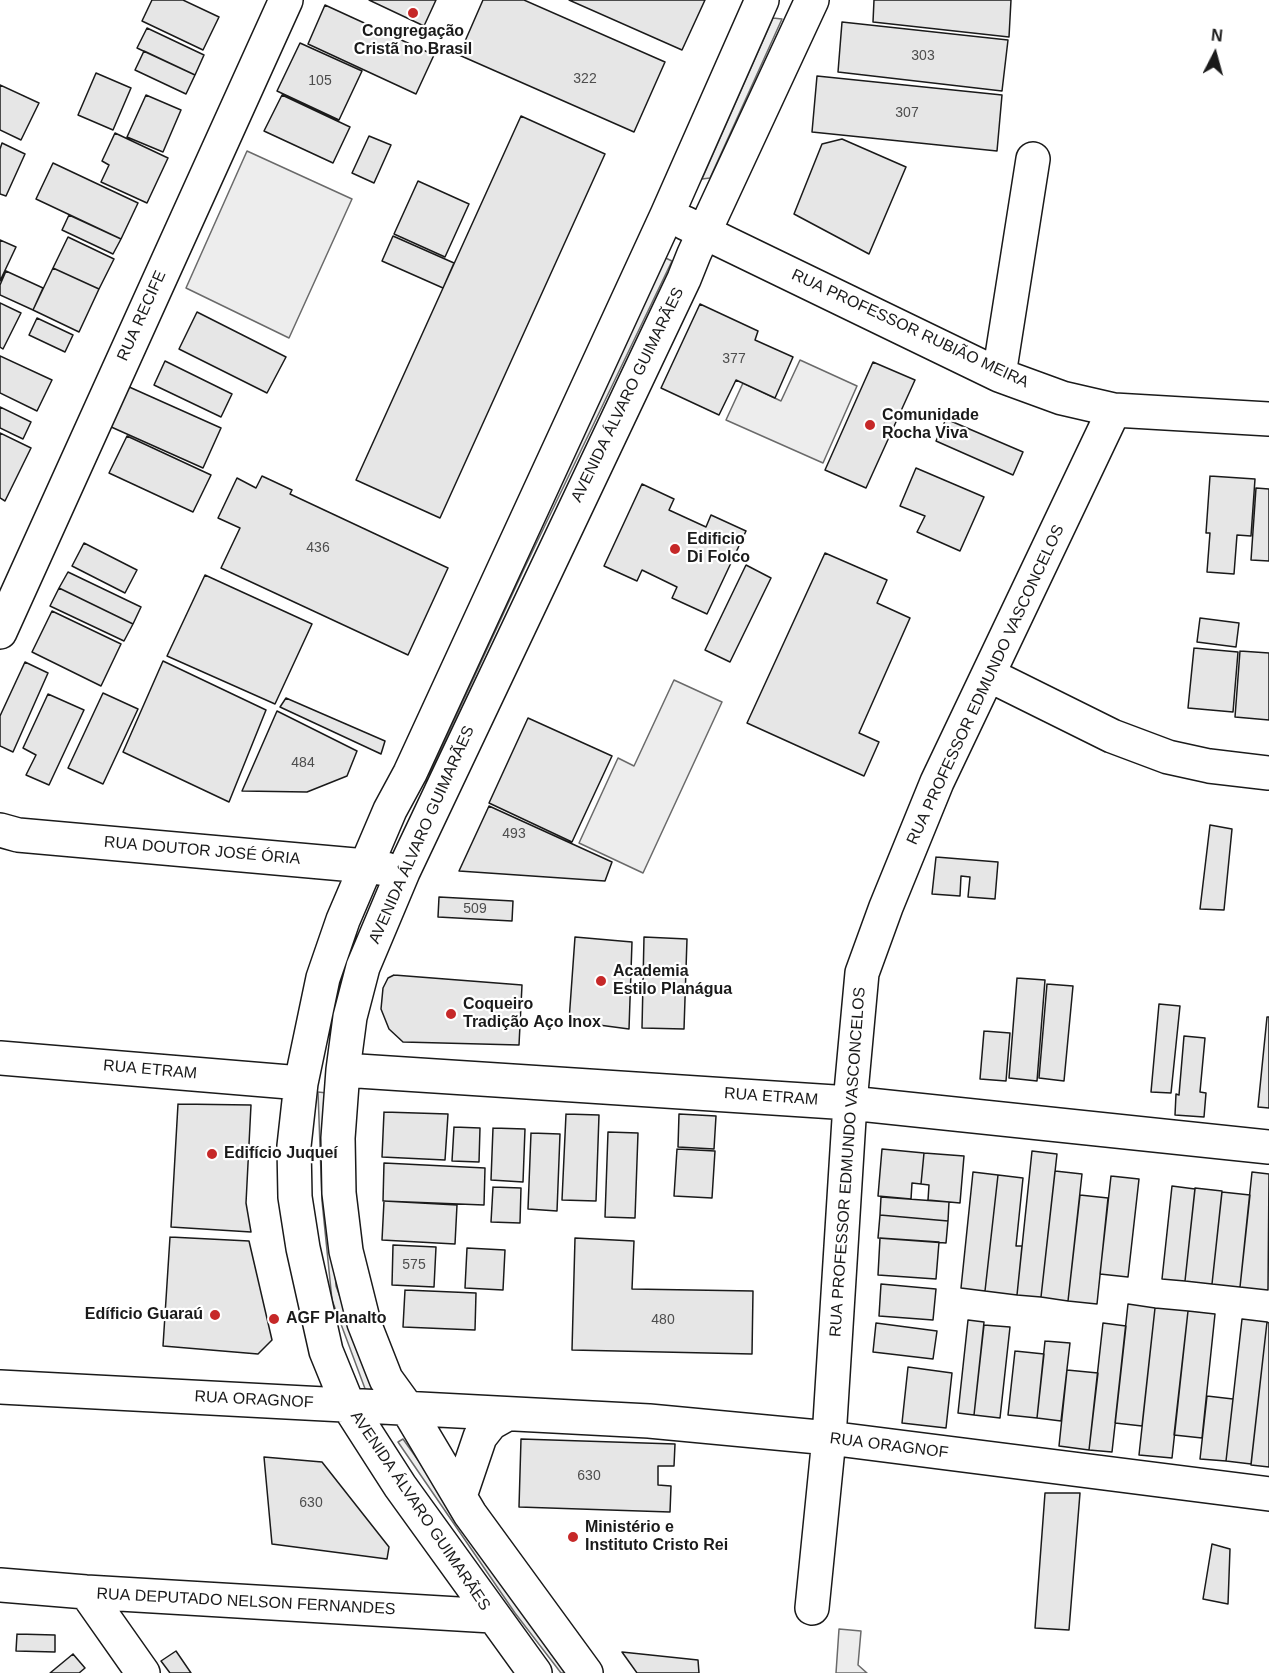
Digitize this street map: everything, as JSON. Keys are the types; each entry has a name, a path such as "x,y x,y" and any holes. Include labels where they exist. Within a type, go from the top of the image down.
{"street":[{"name":"RUA RECIFE","path":"0,632 286,0"},
{"name":"AVENIDA ÁLVARO GUIMARÃES","path":"535,1673 400,1486 348,1405 327,1351 303,1248 295,1197 294,1146 300,1083 323,978 343,920 366,866 667,215 762,0"},
{"name":"AVENIDA ÁLVARO GUIMARÃES","path":"586,1673 498,1553 460,1496 386,1379 364,1323 346,1251 339,1193 338,1138 350,1017 363,967 403,872 684,279 803,3"},
{"path":"999,375 1033,159"},
{"name":"RUA PROFESSOR RUBIÃO MEIRA","path":"667,215 705,231 999,375 1062,398 1114,410 1269,419"},
{"name":"RUA PROFESSOR EDMUNDO VASCONCELOS","path":"812,1608 829,1438 850,1103 862,974 886,907 937,782 1114,410"},
{"path":"989,675 1112,736 1168,757 1209,766 1269,773"},
{"name":"RUA DOUTOR JOSÉ ÓRIA","path":"0,831 18,835 366,866 403,872"},
{"name":"RUA ETRAM","path":"0,1058 300,1083"},
{"name":"RUA ETRAM","path":"344,1070 850,1103 1269,1148"},
{"name":"RUA ORAGNOF","path":"0,1386 649,1421 829,1438 1269,1494"},
{"path":"460,1496 480,1437 491,1423 507,1414"},
{"name":"RUA DEPUTADO NELSON FERNANDES","path":"0,1585 492,1616"},
{"path":"86,1592 143,1673"}],"shaded area":[{"path":"773,18 782,19 710,178 702,179"},
{"path":"247,151 352,199 289,338 186,288"},
{"path":"657,254 672,261 524,569 429,775 421,769"},
{"path":"800,360 857,386 823,463 726,420 743,383 781,401"},
{"path":"674,680 722,702 643,873 579,843 618,758 634,766"},
{"path":"318,1092 327,1093 329,1191 336,1286 376,1394 367,1394 332,1300 322,1201"},
{"path":"403,1439 572,1673 561,1673 515,1613 398,1442"},
{"path":"839,1629 861,1631 858,1665 867,1673 836,1673"}],"building":[{"path":"152,0 183,0 219,17 203,50 142,21"},
{"name":"Congregação Cristã no Brasil","path":"369,0 436,0 424,26"},
{"path":"483,0 524,0 665,62 634,132 459,55"},
{"path":"569,0 705,0 682,50"},
{"path":"874,0 1011,0 1009,37 873,22"},
{"path":"325,5 434,55 416,94 308,44"},
{"path":"842,22 1008,40 1002,91 838,72"},
{"path":"147,28 204,55 195,75 137,48"},
{"path":"300,43 362,71 339,120 277,91"},
{"path":"144,51 195,75 186,94 135,70"},
{"path":"96,73 131,88 113,130 78,115"},
{"path":"817,76 1002,95 997,151 812,132"},
{"path":"0,85 39,103 21,140 0,130"},
{"path":"146,95 181,110 163,152 127,137"},
{"path":"282,95 350,127 333,163 264,131"},
{"path":"521,116 605,154 440,518 356,480"},
{"path":"115,133 168,158 147,203 101,182 109,165 102,161"},
{"path":"369,136 391,145 374,183 352,173"},
{"path":"842,139 906,167 869,254 794,214 822,144"},
{"path":"2,143 25,154 6,196 0,194"},
{"path":"53,163 138,203 121,239 36,199"},
{"path":"418,181 469,204 445,257 394,234"},
{"path":"69,215 121,239 113,254 62,230"},
{"path":"393,236 454,263 443,288 382,261"},
{"path":"68,237 114,259 99,289 53,268"},
{"path":"0,240 16,247 0,281"},
{"path":"53,268 99,289 79,332 33,310"},
{"path":"6,271 43,288 33,310 0,295 0,285"},
{"path":"0,303 21,313 3,349 0,347"},
{"path":"700,304 758,331 755,340 793,357 775,398 736,380 719,415 661,388"},
{"path":"197,312 286,357 267,393 179,349"},
{"path":"37,318 73,335 65,352 29,335"},
{"path":"0,356 52,380 37,411 0,393"},
{"path":"165,361 232,394 221,417 154,385"},
{"name":"Comunidade Rocha Viva","path":"873,362 915,380 866,488 825,470"},
{"path":"127,386 221,428 203,468 109,426"},
{"path":"0,407 31,422 23,439 0,428"},
{"path":"946,419 1023,452 1013,475 936,441"},
{"path":"0,433 31,448 5,501 0,498"},
{"path":"127,436 211,475 193,512 109,473"},
{"path":"916,468 984,497 960,551 917,532 925,516 900,506"},
{"path":"262,476 292,490 290,494 448,568 408,655 221,568 240,528 218,518 237,478 256,488"},
{"path":"1210,476 1255,479 1251,536 1237,535 1234,574 1207,572 1210,533 1206,533"},
{"name":"Edificio Di Folco","path":"642,484 674,499 669,510 706,527 711,515 746,531 707,614 672,598 677,587 642,570 637,581 604,566"},
{"path":"1256,488 1269,489 1269,561 1251,560"},
{"path":"84,543 137,570 125,593 72,566"},
{"path":"825,553 887,580 877,603 910,618 859,733 879,742 864,776 747,723"},
{"path":"746,565 771,578 730,662 705,650"},
{"path":"68,572 141,607 133,624 59,588"},
{"path":"205,575 312,624 275,704 167,656"},
{"path":"59,588 133,624 124,641 50,606"},
{"path":"52,611 121,644 101,686 32,652"},
{"path":"1200,618 1239,623 1236,647 1197,642"},
{"path":"1194,648 1238,652 1233,712 1188,708"},
{"path":"1240,651 1269,653 1269,720 1235,717"},
{"path":"163,661 266,710 229,802 123,752"},
{"path":"25,662 48,673 13,752 0,746 0,716"},
{"path":"103,693 138,709 103,784 68,768"},
{"path":"48,694 84,710 49,785 26,775 36,755 23,748"},
{"path":"286,698 385,741 381,754 280,707"},
{"path":"277,711 357,751 347,776 307,792 242,791"},
{"path":"528,718 612,756 572,842 489,803"},
{"path":"489,806 612,862 605,881 459,871"},
{"path":"1210,825 1232,829 1224,910 1200,909"},
{"path":"936,857 998,862 995,899 968,897 970,877 961,876 960,896 932,894"},
{"path":"439,897 513,901 512,921 438,917"},
{"name":"Academia Estilo Planágua","path":"575,937 632,942 629,1029 569,1021"},
{"path":"644,937 687,939 684,1029 642,1028"},
{"name":"Coqueiro Tradição Aço Inox","path":"394,975 522,985 519,1045 403,1042 389,1029 381,1009 383,988 388,978"},
{"path":"1017,978 1045,980 1037,1081 1009,1078"},
{"path":"1047,984 1073,986 1064,1081 1039,1078"},
{"path":"1159,1004 1180,1006 1171,1093 1151,1092"},
{"path":"1267,1017 1269,1017 1269,1108 1258,1107"},
{"path":"984,1031 1010,1033 1006,1081 980,1079"},
{"path":"1184,1036 1205,1038 1200,1092 1206,1093 1204,1117 1175,1115"},
{"name":"Edifício Juqueí","path":"178,1104 251,1105 246,1203 251,1232 171,1227"},
{"path":"384,1112 448,1114 445,1160 382,1157"},
{"path":"566,1114 599,1115 596,1201 562,1200"},
{"path":"679,1114 716,1116 714,1149 678,1147"},
{"path":"454,1127 480,1128 479,1162 452,1161"},
{"path":"493,1128 525,1129 523,1182 491,1180"},
{"path":"608,1132 638,1133 635,1218 605,1217"},
{"path":"531,1133 560,1134 557,1211 528,1209"},
{"path":"677,1149 715,1151 712,1198 674,1196"},
{"path":"882,1149 924,1153 921,1184 912,1183 911,1199 878,1196"},
{"path":"1032,1151 1057,1154 1041,1297 1017,1295"},
{"path":"924,1153 964,1156 960,1203 928,1200 929,1185 921,1184"},
{"path":"384,1163 485,1168 484,1205 383,1201"},
{"path":"1055,1171 1082,1174 1068,1301 1041,1297"},
{"path":"973,1172 998,1175 985,1291 961,1288"},
{"path":"1252,1172 1269,1174 1268,1290 1240,1287"},
{"path":"998,1175 1023,1178 1016,1246 1022,1246 1017,1295 985,1291"},
{"path":"1111,1176 1139,1179 1128,1277 1100,1274"},
{"path":"1172,1186 1195,1189 1185,1281 1162,1279"},
{"path":"493,1187 521,1188 520,1223 491,1222"},
{"path":"1195,1188 1222,1191 1212,1284 1185,1281"},
{"path":"1222,1192 1250,1195 1240,1287 1212,1284"},
{"path":"1080,1195 1108,1198 1097,1304 1068,1301"},
{"path":"881,1197 949,1202 948,1221 880,1215"},
{"path":"384,1201 457,1205 455,1244 382,1240"},
{"path":"880,1215 948,1221 946,1243 878,1238"},
{"name":"Edíficio Guaraú","path":"170,1237 249,1241 272,1340 258,1354 163,1346"},
{"path":"575,1238 634,1241 632,1289 753,1291 752,1354 572,1350"},
{"path":"880,1238 939,1242 936,1279 878,1275"},
{"path":"393,1245 436,1247 434,1287 392,1285"},
{"path":"467,1248 505,1250 503,1290 465,1288"},
{"path":"881,1284 936,1289 933,1320 879,1316"},
{"path":"405,1290 476,1293 475,1330 403,1327"},
{"path":"1128,1304 1155,1308 1142,1426 1115,1423"},
{"path":"1155,1308 1188,1311 1172,1458 1139,1455"},
{"path":"1188,1311 1215,1314 1202,1438 1174,1435"},
{"path":"1242,1319 1267,1322 1251,1464 1226,1461"},
{"path":"968,1320 984,1322 974,1415 958,1413"},
{"path":"1267,1322 1269,1323 1269,1467 1251,1465"},
{"path":"876,1323 937,1331 933,1359 873,1352"},
{"path":"1103,1323 1126,1326 1112,1452 1089,1450"},
{"path":"984,1325 1010,1327 1000,1418 974,1415"},
{"path":"1045,1341 1070,1343 1061,1421 1037,1418"},
{"path":"1015,1351 1044,1354 1037,1418 1008,1415"},
{"path":"908,1367 952,1373 946,1428 902,1423"},
{"path":"1067,1370 1098,1373 1089,1450 1059,1446"},
{"path":"1207,1396 1233,1399 1226,1461 1200,1459"},
{"path":"521,1439 675,1444 674,1466 658,1466 658,1485 671,1486 670,1512 519,1507"},
{"path":"264,1457 322,1462 389,1547 387,1559 272,1544"},
{"path":"1045,1493 1080,1493 1069,1630 1035,1628"},
{"path":"1212,1544 1230,1549 1228,1604 1203,1599"},
{"path":"17,1634 55,1635 55,1652 16,1651"},
{"path":"176,1651 191,1673 170,1673 161,1661"},
{"path":"622,1652 698,1660 699,1673 637,1673"},
{"path":"73,1654 85,1668 79,1673 50,1673"}],"place":[{"name":"Congregação Cristã no Brasil","path":"413,13"},
{"name":"Comunidade Rocha Viva","path":"870,425"},
{"name":"Edificio Di Folco","path":"675,549"},
{"name":"Academia Estilo Planágua","path":"601,981"},
{"name":"Coqueiro Tradição Aço Inox","path":"451,1014"},
{"name":"Edifício Juqueí","path":"212,1154"},
{"name":"Edíficio Guaraú","path":"215,1315"},
{"name":"AGF Planalto","path":"274,1319"},
{"name":"Ministério e Instituto Cristo Rei","path":"573,1537"}]}
